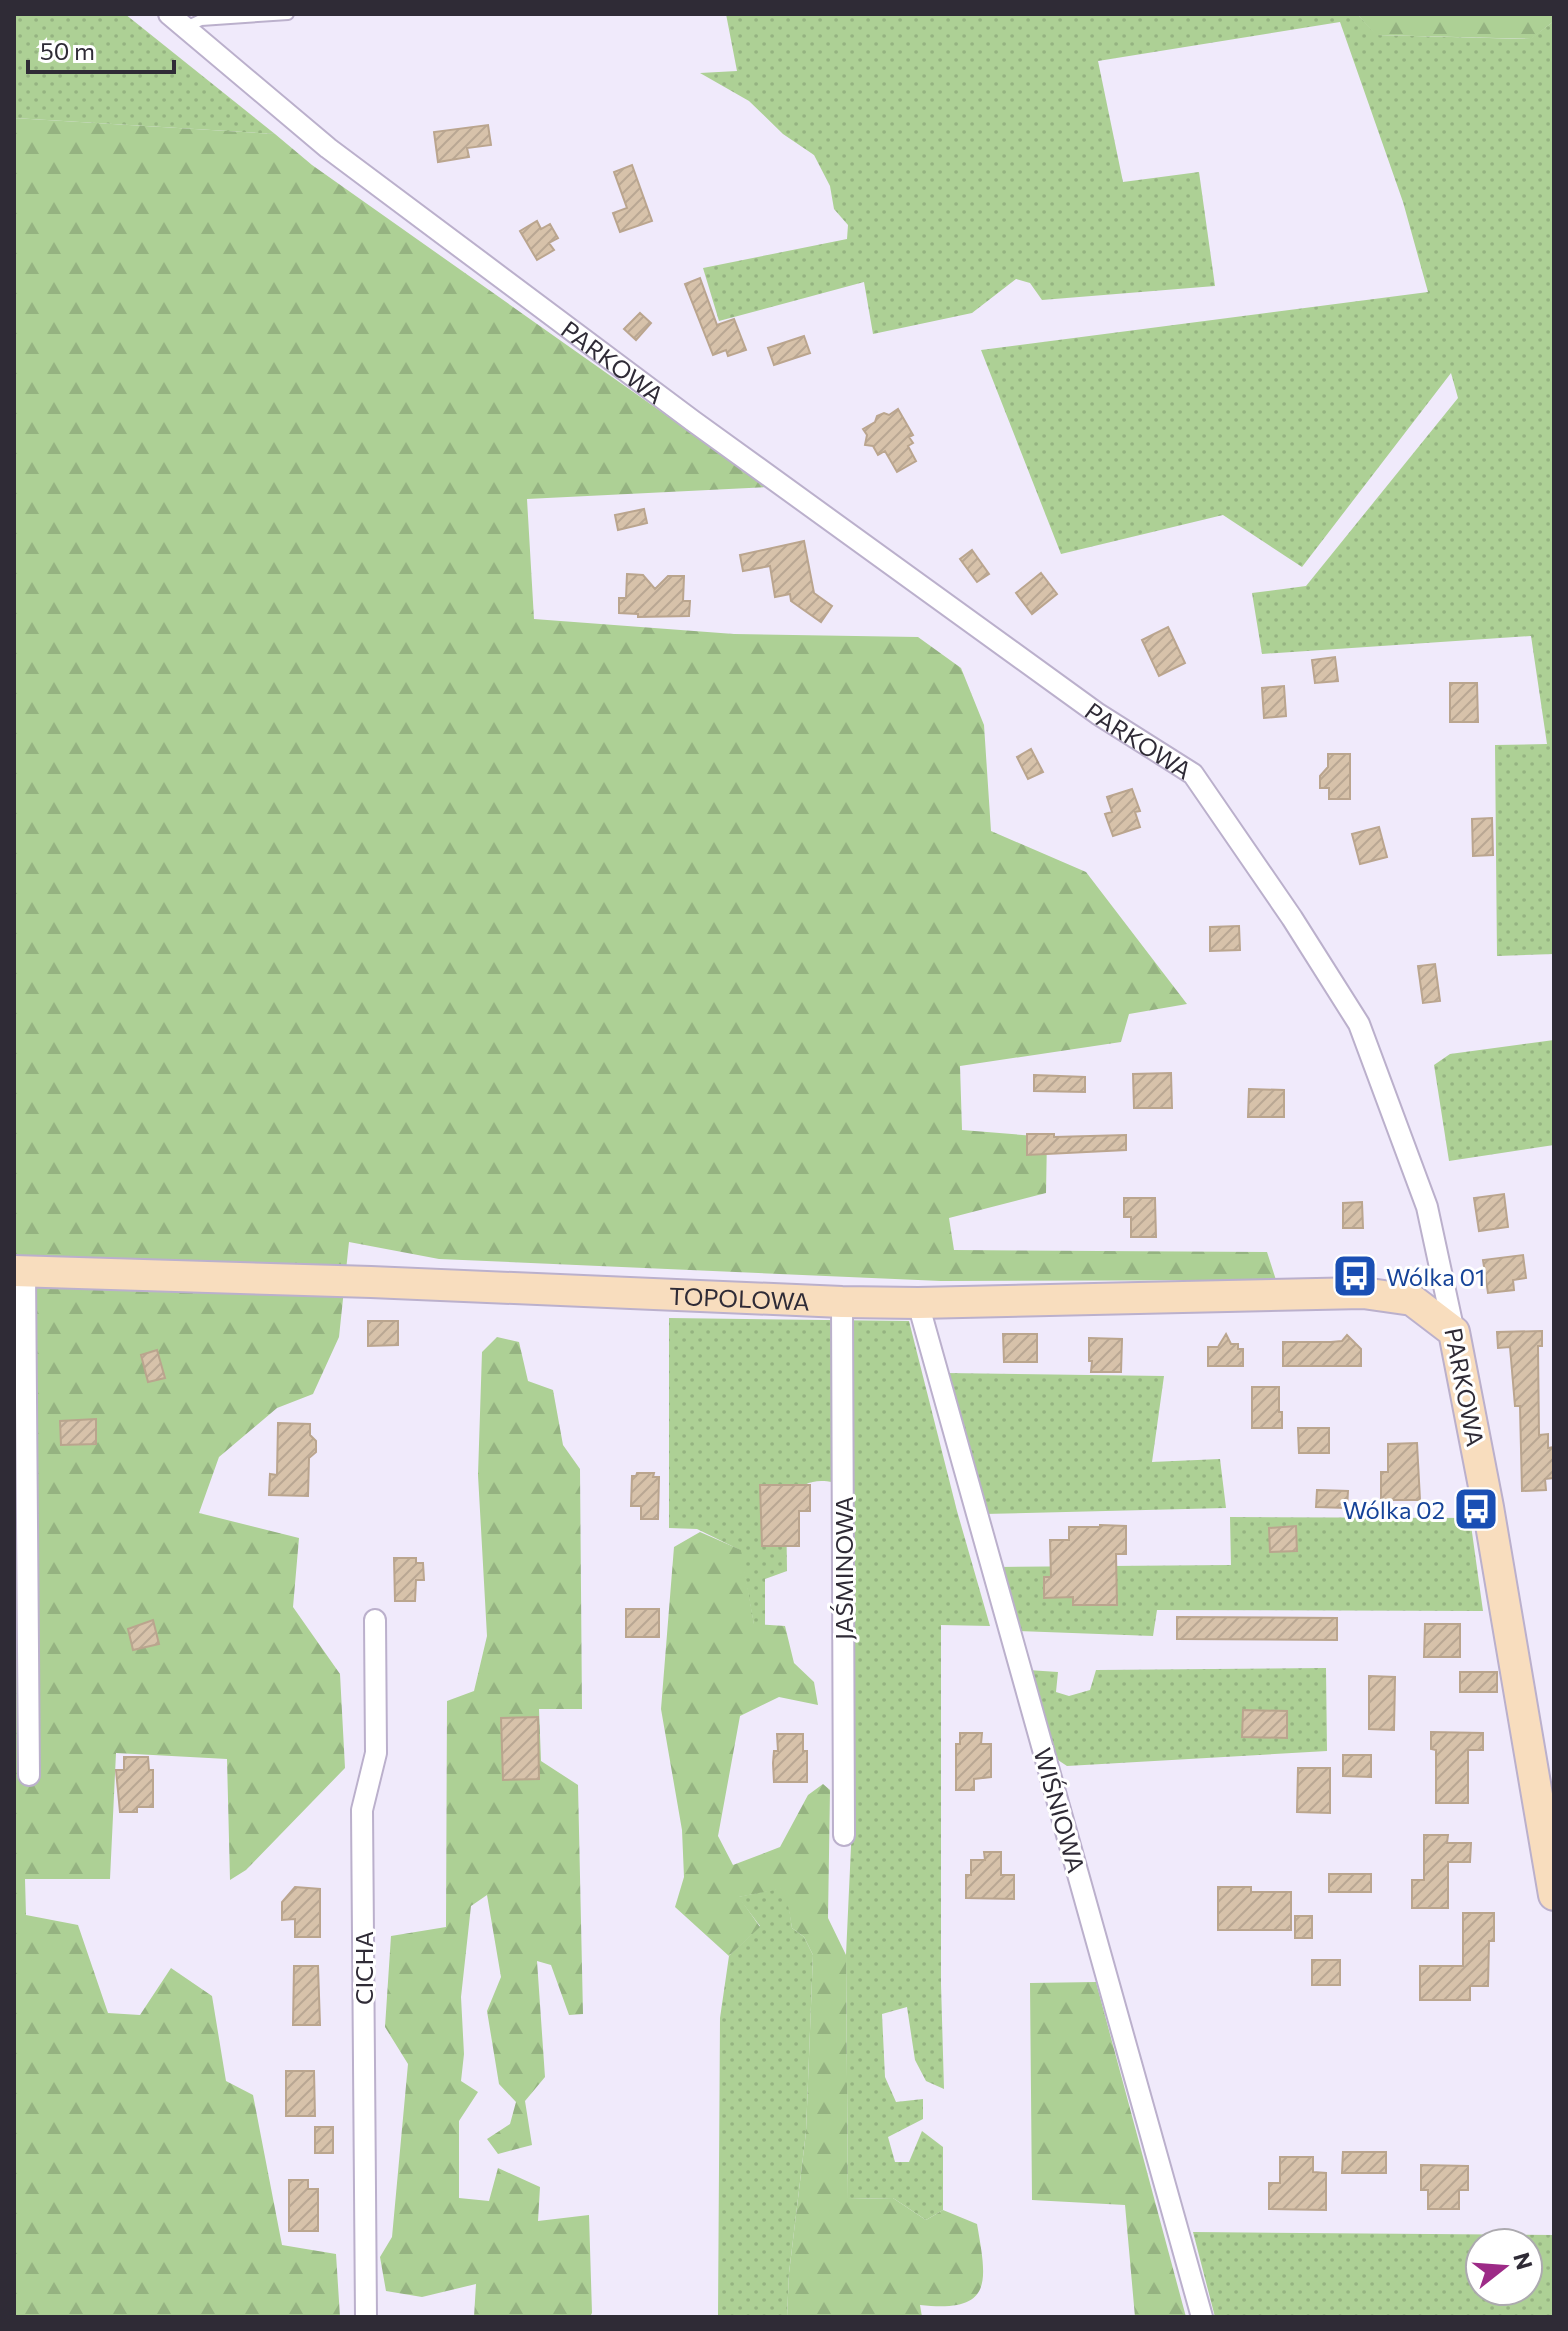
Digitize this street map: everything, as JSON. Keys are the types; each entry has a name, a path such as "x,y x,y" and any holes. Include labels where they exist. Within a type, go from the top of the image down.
{"street":[{"name":"PARKOWA","path":"176,21 328,148 693,421 1098,714 1193,774 1292,918 1359,1024 1427,1207 1488,1507 1554,1895"},
{"name":"TOPOLOWA","path":"19,1271 842,1302 1363,1293 1412,1300 1454,1332"},
{"path":"19,1271 29,1775"},
{"name":"JAŚMINOWA","path":"842,1302 844,1835"},
{"name":"WIŚNIOWA","path":"918,1303 1202,2317"},
{"name":"CICHA","path":"366,2317 362,1810 376,1753 375,1620"}],"lane":[{"path":"176,21 288,14"}],"green space":[{"path":"14,14 125,14 275,134 14,118"},
{"path":"726,14 1357,14 1377,35 1530,39 1554,21 1554,954 1497,956 1495,745 1547,744 1531,636 1262,654 1252,593 1306,586 1458,398 1451,373 1302,567 1223,515 1061,554 981,350 1428,292 1403,202 1340,22 1098,61 1123,182 1199,172 1215,286 1042,300 1030,283 1016,279 972,313 873,334 864,282 719,321 703,268 847,239 848,225 834,209 830,186 814,155 783,134 749,101 700,73 737,71"},
{"path":"1357,14 1554,14 1554,21 1531,39 1376,35"},
{"path":"14,118 275,134 312,165 768,487 527,499 534,619 734,634 918,637 961,668 984,725 991,831 1086,872 1187,1004 1129,1014 1121,1042 960,1066 962,1130 1047,1137 1046,1193 949,1218 954,1250 1267,1252 1276,1280 941,1281 439,1259 349,1242 339,1337 313,1394 277,1408 219,1457 199,1513 299,1538 293,1607 340,1674 345,1768 246,1870 230,1880 227,1759 116,1753 110,1879 25,1879 26,1915 78,1925 108,2013 140,2015 171,1968 212,1996 226,2081 253,2095 282,2245 336,2254 340,2317 14,2317"},
{"path":"1554,1040 1554,1145 1449,1161 1434,1065 1450,1054"},
{"path":"669,1318 909,1321 990,1626 941,1625 944,2089 926,2081 915,2060 907,2007 882,2014 885,2077 896,2102 923,2099 923,2119 888,2137 895,2162 909,2162 922,2131 943,2147 943,2210 926,2220 893,2198 848,2199 846,1955 855,1760 848,1485 808,1483 786,1499 787,1571 765,1579 765,1625 754,1625 740,1550 697,1529 669,1528"},
{"path":"497,1337 519,1342 528,1381 553,1390 563,1445 580,1469 582,1709 539,1709 541,1761 578,1785 583,2014 569,2015 551,1965 537,1961 545,2077 525,2101 532,2145 498,2154 487,2139 510,2124 516,2102 499,2084 487,2011 501,1977 487,1895 471,1906 461,1997 464,2054 461,2081 478,2092 459,2121 459,2198 489,2201 498,2168 540,2187 538,2221 589,2215 590,2317 474,2317 476,2284 422,2297 386,2291 380,2257 392,2237 408,2064 385,2027 391,1936 446,1927 447,1701 474,1691 487,1636 478,1475 482,1352"},
{"path":"946,1373 1164,1376 1152,1462 1220,1459 1226,1508 983,1514"},
{"path":"1230,1517 1470,1518 1483,1611 1157,1610 1153,1636 1018,1631 999,1567 1231,1565"},
{"path":"700,1532 741,1550 754,1624 785,1626 794,1663 814,1682 818,1705 779,1697 740,1716 718,1836 733,1865 780,1847 808,1795 823,1784 830,1790 828,1918 846,1955 848,2199 893,2198 926,2220 943,2210 977,2224 983,2262 980,2289 973,2298 962,2304 920,2305 922,2317 787,2317 789,2273 806,2132 813,1955 804,1937 792,1928 785,1888 739,1897 760,1927 729,1956 675,1907 684,1877 682,1830 661,1709 674,1547"},
{"path":"1326,1668 1327,1751 1067,1766 1052,1756 1028,1670 1058,1672 1056,1692 1069,1696 1090,1690 1096,1670"},
{"path":"786,1887 792,1928 804,1937 813,1955 806,2132 789,2273 787,2317 718,2317 720,2018 729,1956 760,1926 738,1897"},
{"path":"1096,1982 1186,2317 1135,2317 1125,2205 1032,2200 1030,1983"},
{"path":"1193,2232 1464,2234 1464,2307 1544,2307 1544,2235 1554,2235 1554,2317 1215,2317"}],"building":[{"path":"488,125 491,145 467,148 469,157 438,162 434,132"},
{"path":"632,165 652,221 620,232 613,213 627,208 614,172"},
{"path":"537,221 541,229 550,224 558,238 549,243 554,250 537,260 520,231"},
{"path":"700,278 717,325 734,319 746,350 728,356 726,350 713,355 685,284"},
{"path":"640,313 651,323 636,340 624,329"},
{"path":"804,336 810,353 774,365 768,348"},
{"path":"898,409 913,435 909,437 913,443 908,446 916,461 897,472 885,451 878,455 873,446 865,445 867,435 863,429 875,422 877,416 884,413 889,415"},
{"path":"644,509 647,523 618,530 615,515"},
{"path":"804,541 814,593 832,606 821,622 791,601 790,594 775,597 770,566 743,571 740,555"},
{"path":"972,550 989,574 977,582 960,559"},
{"path":"1041,573 1057,594 1032,614 1016,593"},
{"path":"627,574 643,575 655,589 668,576 684,576 683,601 690,601 689,616 638,617 638,614 619,613 619,598 626,598"},
{"path":"1168,627 1185,663 1159,676 1142,640"},
{"path":"1335,657 1338,681 1315,683 1312,660"},
{"path":"1450,683 1477,683 1478,722 1450,722"},
{"path":"1284,686 1286,716 1264,718 1262,688"},
{"path":"1031,749 1043,772 1028,779 1017,757"},
{"path":"1328,754 1350,754 1350,799 1329,799 1329,788 1320,788 1320,776 1328,767"},
{"path":"1132,789 1140,811 1135,812 1140,827 1113,836 1105,814 1112,812 1107,797"},
{"path":"1492,818 1493,855 1473,856 1472,819"},
{"path":"1379,827 1387,857 1360,864 1352,834"},
{"path":"1239,926 1240,950 1210,951 1210,927"},
{"path":"1435,964 1440,1001 1423,1003 1418,966"},
{"path":"1171,1073 1172,1108 1134,1108 1133,1074"},
{"path":"1034,1075 1085,1077 1085,1092 1034,1091"},
{"path":"1249,1089 1284,1090 1284,1117 1248,1117"},
{"path":"1027,1134 1054,1134 1054,1137 1126,1135 1126,1150 1027,1155"},
{"path":"1504,1194 1508,1227 1479,1231 1474,1198"},
{"path":"1124,1198 1155,1198 1156,1237 1131,1237 1131,1217 1124,1217"},
{"path":"1362,1202 1363,1228 1343,1228 1343,1203"},
{"path":"1523,1255 1526,1278 1513,1280 1514,1290 1488,1293 1483,1260"},
{"path":"368,1321 398,1321 398,1345 368,1346"},
{"path":"1542,1331 1542,1346 1538,1346 1539,1435 1548,1434 1548,1448 1554,1447 1554,1475 1545,1479 1546,1490 1522,1491 1520,1406 1515,1406 1510,1347 1498,1348 1497,1332"},
{"path":"1003,1334 1037,1334 1037,1362 1004,1362"},
{"path":"1226,1334 1231,1344 1238,1344 1238,1349 1243,1349 1243,1366 1208,1366 1208,1347 1218,1347"},
{"path":"1347,1335 1361,1349 1361,1366 1283,1366 1283,1342 1342,1341"},
{"path":"1089,1338 1122,1339 1121,1372 1091,1372"},
{"path":"157,1350 165,1378 148,1382 141,1355"},
{"path":"1252,1387 1279,1387 1282,1428 1252,1428"},
{"path":"96,1419 96,1444 61,1445 60,1421"},
{"path":"278,1423 310,1424 316,1452 309,1458 308,1496 269,1495 270,1474 277,1475"},
{"path":"1298,1428 1329,1428 1329,1453 1299,1453"},
{"path":"1417,1443 1420,1500 1381,1500 1381,1472 1388,1472 1388,1444"},
{"path":"654,1473 653,1477 659,1477 658,1519 641,1519 641,1506 631,1506 632,1476"},
{"path":"760,1485 810,1485 810,1511 799,1511 799,1546 762,1546"},
{"path":"1317,1490 1348,1491 1347,1508 1316,1507"},
{"path":"1126,1526 1126,1554 1116,1554 1117,1605 1073,1605 1073,1597 1044,1598 1044,1577 1051,1577 1050,1540 1069,1540 1069,1527"},
{"path":"1296,1526 1297,1551 1270,1552 1269,1528"},
{"path":"394,1558 416,1558 416,1563 423,1563 424,1580 416,1580 415,1601 395,1601"},
{"path":"626,1609 659,1609 659,1637 626,1637"},
{"path":"1177,1617 1337,1618 1337,1640 1177,1639"},
{"path":"153,1620 159,1644 133,1650 128,1629"},
{"path":"1425,1624 1460,1624 1460,1657 1424,1657"},
{"path":"1460,1672 1497,1672 1497,1692 1460,1692"},
{"path":"1369,1676 1395,1677 1394,1730 1369,1729"},
{"path":"1243,1710 1287,1711 1287,1738 1242,1737"},
{"path":"538,1717 539,1779 503,1780 501,1718"},
{"path":"1431,1732 1483,1733 1483,1750 1468,1750 1468,1803 1436,1803 1436,1750 1431,1749"},
{"path":"960,1733 982,1733 981,1744 991,1744 991,1777 974,1779 974,1790 956,1790 956,1744 960,1744"},
{"path":"777,1734 803,1734 803,1751 807,1751 807,1782 774,1782"},
{"path":"1343,1755 1371,1755 1371,1777 1343,1776"},
{"path":"124,1757 148,1757 149,1770 153,1770 153,1807 137,1807 137,1812 120,1812 116,1770 124,1770"},
{"path":"1298,1768 1330,1768 1330,1813 1297,1812"},
{"path":"1424,1835 1448,1835 1447,1843 1471,1843 1470,1862 1448,1862 1448,1908 1412,1908 1412,1880 1424,1880"},
{"path":"984,1852 1001,1852 1001,1875 1014,1875 1014,1899 966,1898 966,1875 971,1875 971,1860 985,1860"},
{"path":"1329,1874 1371,1874 1371,1892 1329,1892"},
{"path":"295,1887 320,1889 320,1937 295,1937 295,1919 282,1920 282,1902"},
{"path":"1218,1887 1251,1887 1251,1892 1291,1892 1291,1930 1218,1930"},
{"path":"1463,1913 1494,1913 1494,1941 1489,1941 1488,1986 1470,1986 1470,2000 1420,2000 1420,1966 1463,1966"},
{"path":"1295,1916 1312,1916 1312,1938 1295,1938"},
{"path":"1312,1960 1340,1960 1340,1985 1312,1985"},
{"path":"294,1966 318,1966 320,2025 293,2025"},
{"path":"286,2071 314,2071 315,2116 286,2116"},
{"path":"315,2127 333,2127 333,2153 315,2153"},
{"path":"1343,2152 1386,2152 1386,2173 1342,2173"},
{"path":"1280,2157 1313,2157 1313,2172 1326,2173 1326,2210 1269,2209 1269,2183 1280,2183"},
{"path":"1421,2165 1468,2166 1468,2190 1459,2190 1459,2209 1428,2209 1428,2190 1421,2190"},
{"path":"289,2180 308,2180 308,2189 318,2189 318,2231 289,2231"}],"place":[{"name":"Wólka 01","path":"1355,1276"},
{"name":"Wólka 02","path":"1476,1509"}]}
